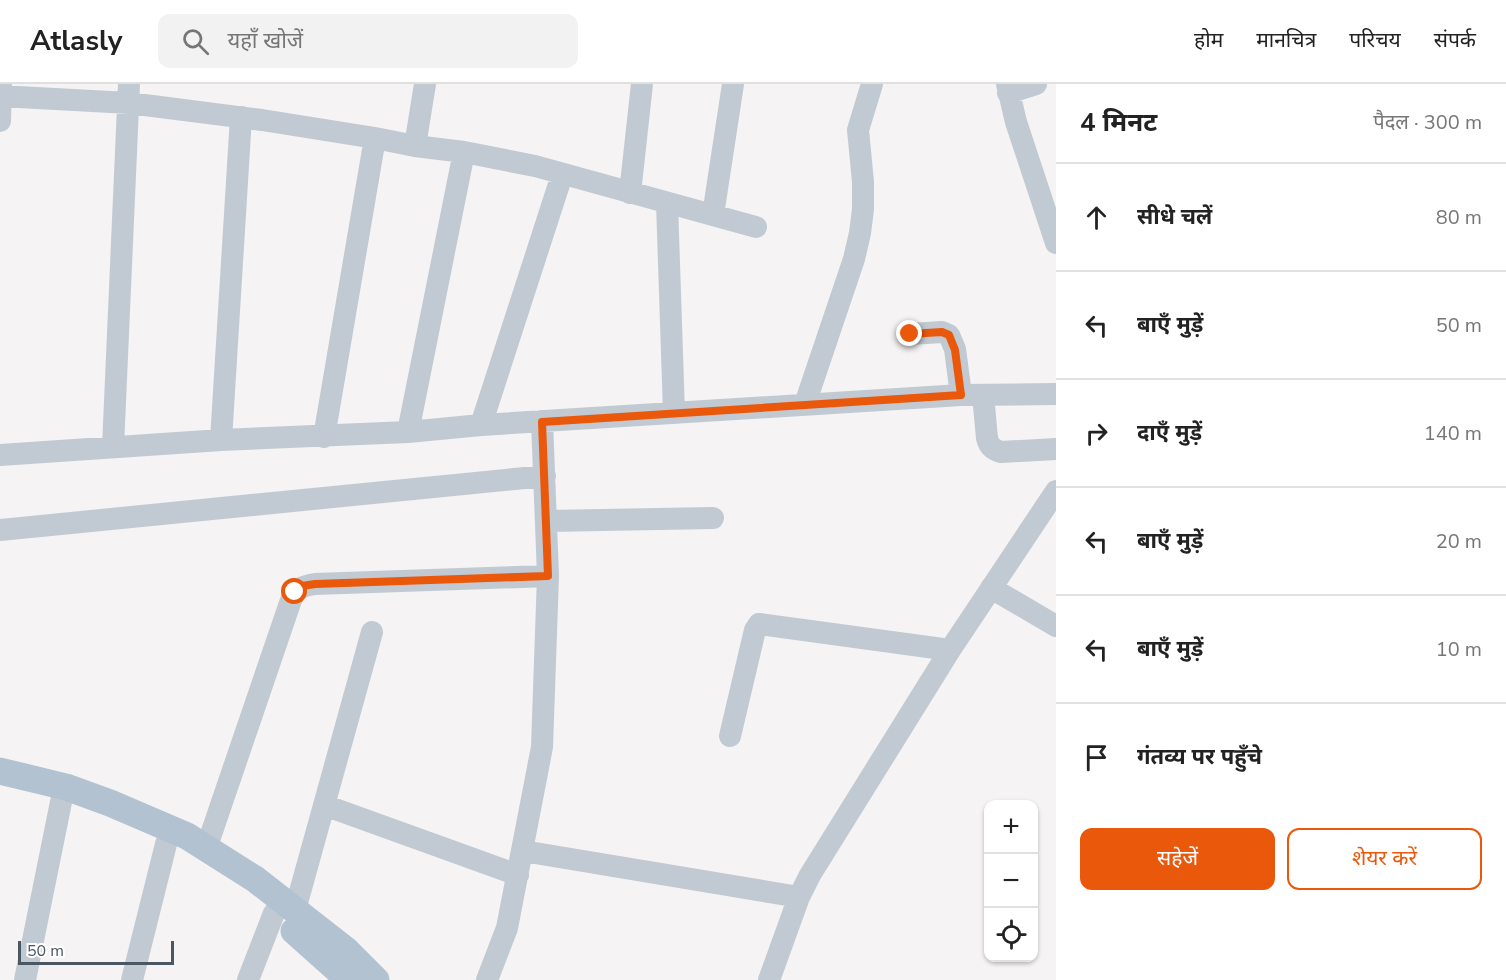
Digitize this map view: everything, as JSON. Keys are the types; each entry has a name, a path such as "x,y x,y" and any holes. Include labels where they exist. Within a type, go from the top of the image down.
{"main road":[{"path":"0,771 66,787 110,803 187,837 255,879 349,980"},
{"path":"0,787 61,802 180,850 347,951 376,980"}],"street":[{"path":"415,147 425,84"},
{"path":"630,193 642,84"},
{"path":"713,215 734,84"},
{"path":"805,404 854,260 860,233 863,182 858,130 872,84"},
{"path":"1036,84 1008,88 1016,122 1056,243"},
{"path":"0,122 1,92 129,93 241,117 375,138 415,147 464,152 535,166 756,227"},
{"path":"113,447 129,93"},
{"path":"221,440 241,117"},
{"path":"324,437 375,138"},
{"path":"408,432 464,152"},
{"path":"482,425 562,175"},
{"path":"667,203 674,412"},
{"path":"910,334 942,332 949,335 989,444 994,450 1001,452 1056,449"},
{"path":"0,455 221,440 408,432 805,404 972,395 1056,394"},
{"path":"487,980 507,928 542,747 548,576 542,422"},
{"path":"0,530 545,476"},
{"path":"769,980 799,897 826,848 950,650 1056,490"},
{"path":"547,521 713,518"},
{"path":"206,849 291,600 302,586 548,576"},
{"path":"991,588 1056,626"},
{"path":"730,736 755,630 759,624 950,650"},
{"path":"248,980 284,912 324,805 372,632"},
{"path":"25,980 61,802"},
{"path":"324,805 518,875"},
{"path":"132,980 166,844"},
{"path":"523,850 799,897"}],"route":[{"path":"295,592 302,586 315,584 548,576 542,422 961,395 955,350 949,335 942,332 910,334"}]}
